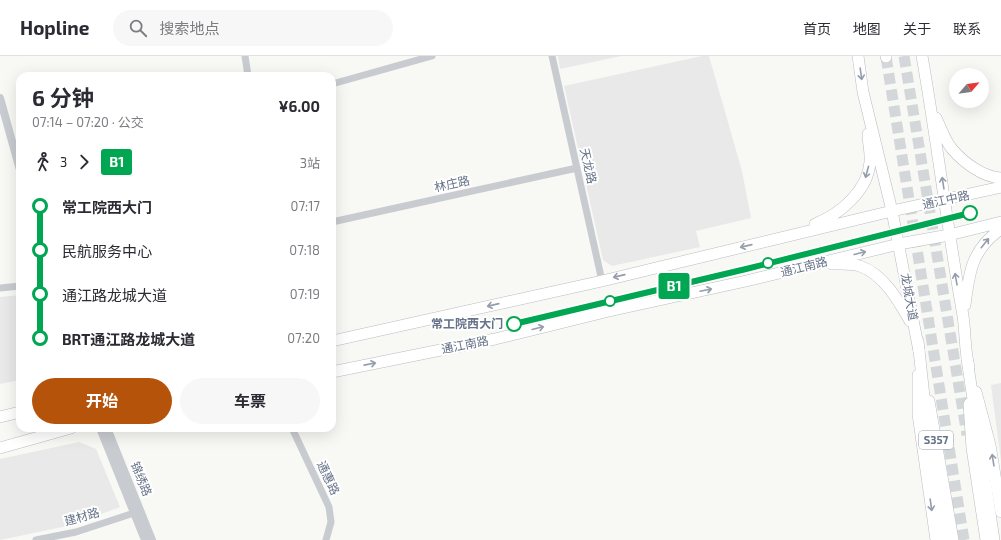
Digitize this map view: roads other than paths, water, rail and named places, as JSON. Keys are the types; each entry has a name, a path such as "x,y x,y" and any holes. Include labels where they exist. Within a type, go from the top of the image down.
{"main road":[{"name":"龙城大道","path":"858,56 863,92 899,244 914,328 918,341 953,540"},
{"name":"S357","path":"922,56 945,201 949,236 964,319 972,448 986,540"},
{"path":"784,237 825,220 840,210 855,195 865,181 870,162 863,92"},
{"path":"930,105 951,148 976,169 990,178 1001,178"},
{"name":"通江中路","path":"892,211 945,201 1001,187"},
{"path":"336,340 602,281 892,211"},
{"path":"949,236 1001,222"},
{"path":"964,319 969,271 982,247 993,234 1001,229"},
{"name":"通江南路","path":"336,371 495,339 899,244 949,236"},
{"path":"797,268 832,264 859,265 871,272 885,284 898,300 914,328"},
{"path":"918,341 918,414 936,540"},
{"path":"918,341 926,415 945,540"},
{"path":"967,359 990,445 1001,512"},
{"path":"967,359 994,540"},
{"path":"0,417 16,413"},
{"path":"0,448 57,432"}],"street":[{"path":"246,56 248,72"},
{"path":"336,83 432,56"},
{"name":"天龙路","path":"552,56 602,281"},
{"path":"0,98 16,156"},
{"name":"林庄路","path":"336,221 577,168"},
{"path":"0,288 16,286"},
{"name":"锦绣路","path":"102,432 145,540"},
{"name":"锦绣路","path":"109,432 152,540"},
{"name":"通惠路","path":"294,432 329,506 331,522 326,540"},
{"name":"建材路","path":"36,540 76,532 134,513"}],"tunnel":[{"path":"904,56 967,435"},
{"path":"886,57 964,540"}],"place":[{"name":"常工院西大门","path":"514,324"}]}
